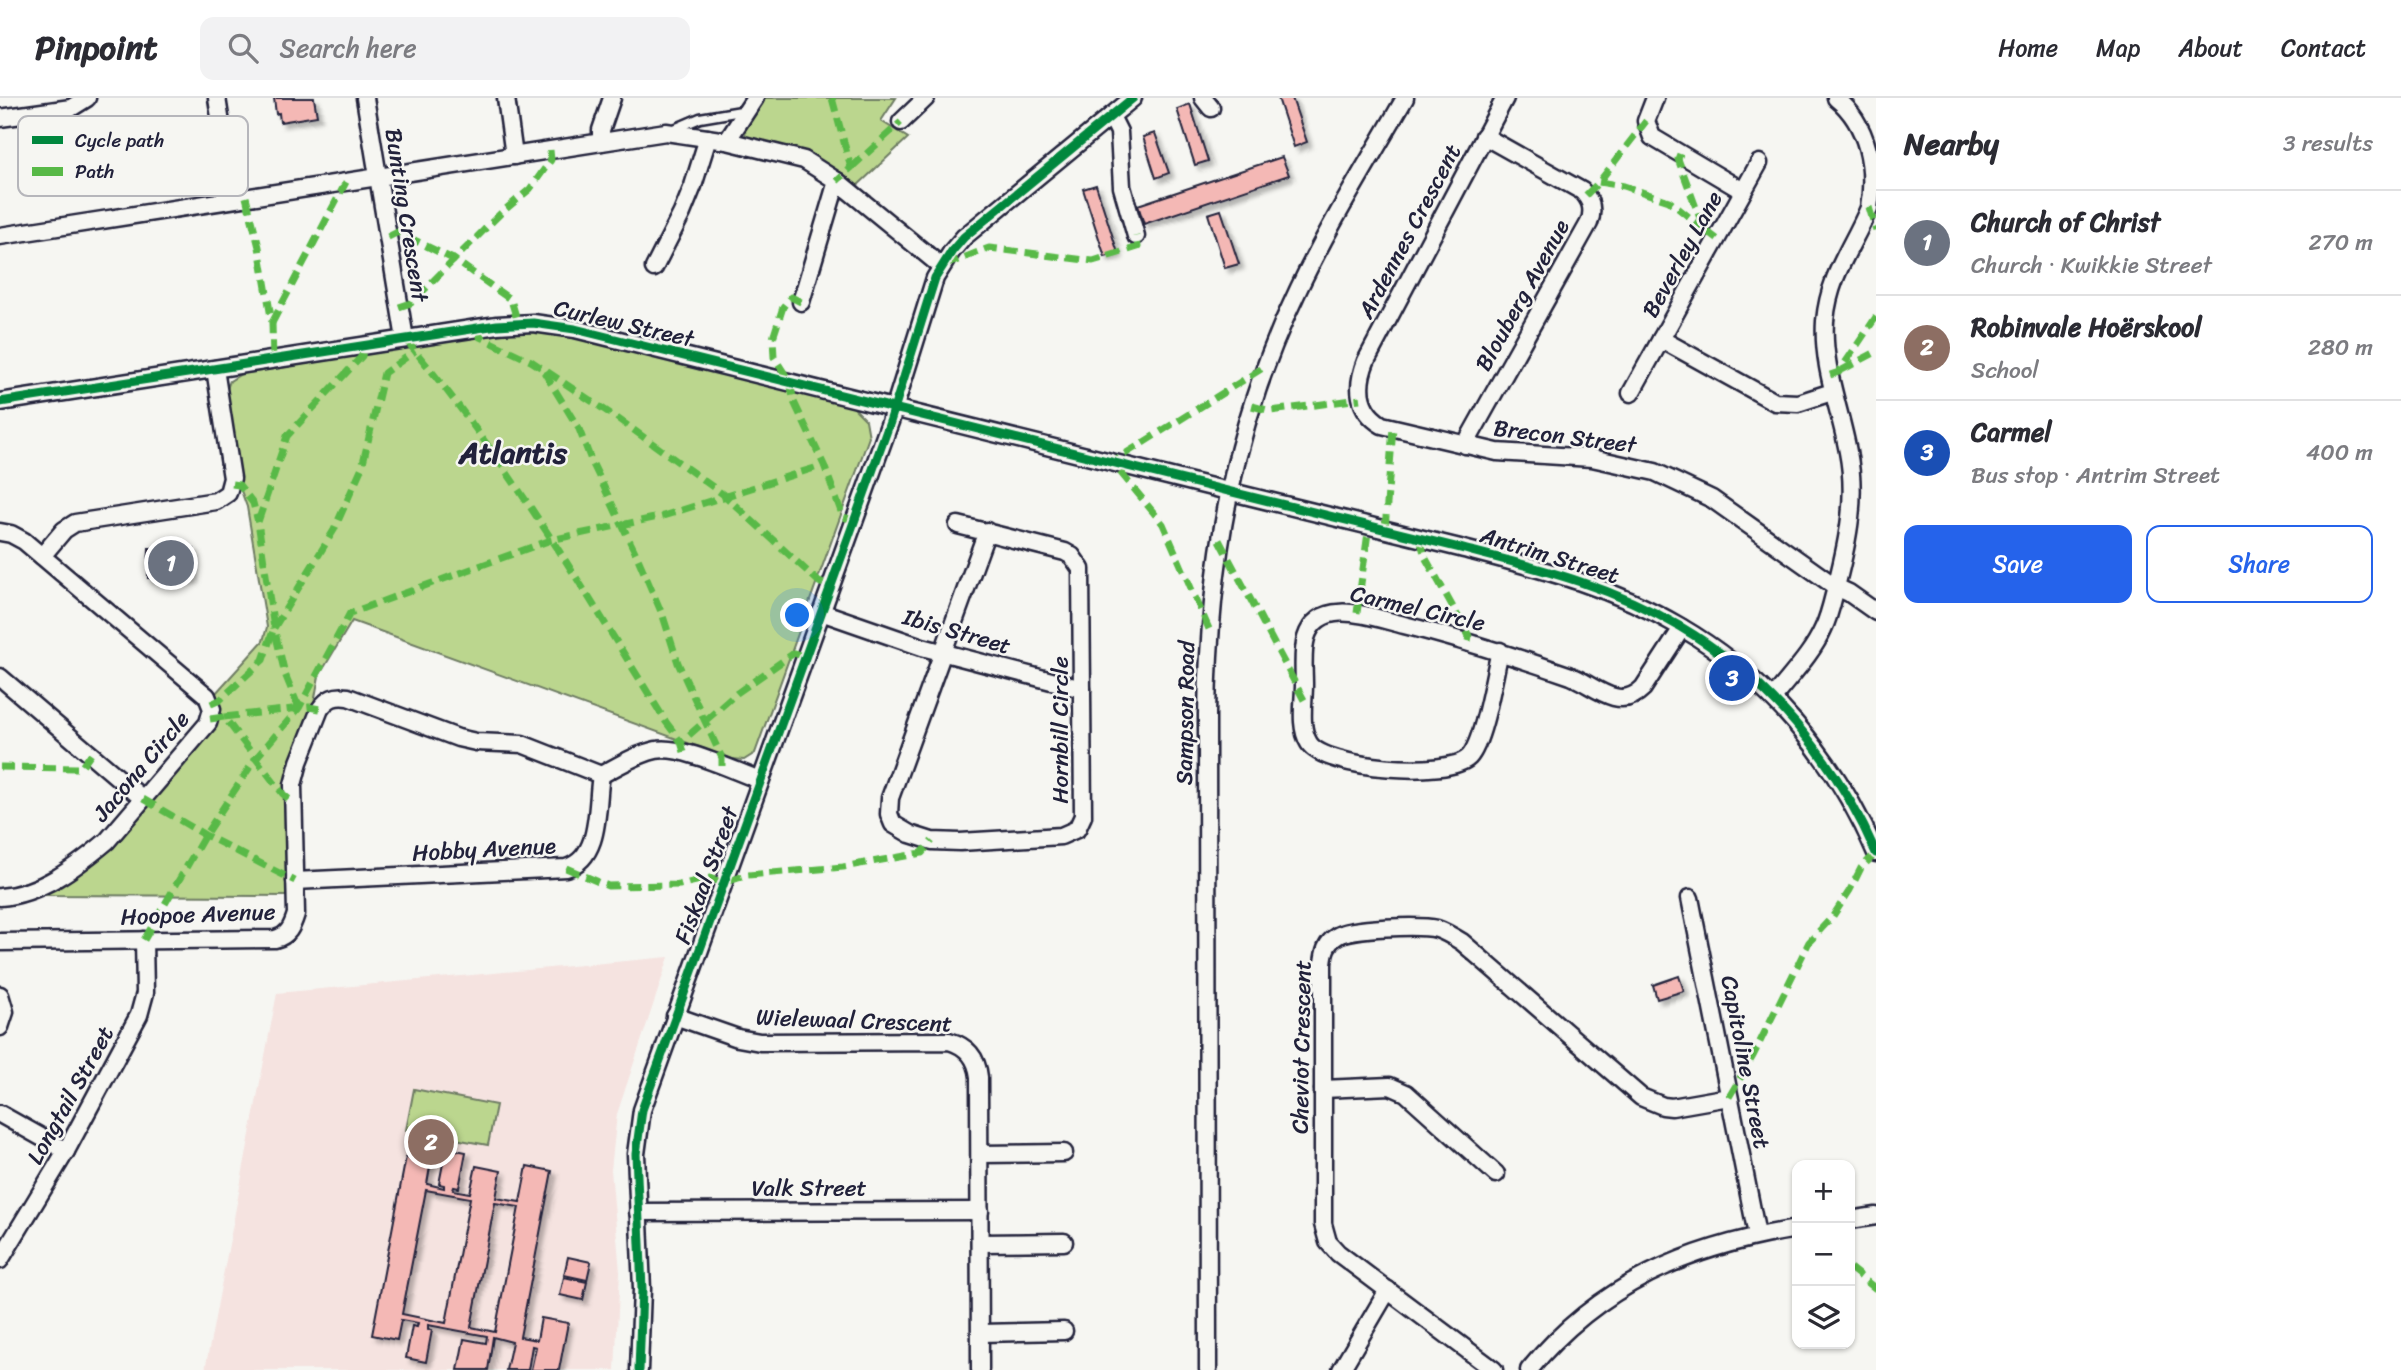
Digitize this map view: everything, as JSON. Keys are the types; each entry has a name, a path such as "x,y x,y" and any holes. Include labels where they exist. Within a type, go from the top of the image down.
{"street":[{"path":"0,118 71,108 87,98"},
{"path":"217,98 220,116"},
{"name":"Bunting Crescent","path":"365,98 405,339"},
{"path":"506,98 514,156"},
{"path":"601,142 601,130 612,98"},
{"path":"901,122 926,98"},
{"path":"894,408 930,290 941,267 964,237 1133,98"},
{"name":"Sampson Road","path":"1208,1370 1208,666 1219,540 1252,406 1281,327 1316,253 1405,98"},
{"name":"Ardennes Crescent","path":"1360,387 1363,368 1369,355 1505,98"},
{"name":"Beverley Lane","path":"1655,98 1646,121 1652,136 1743,191"},
{"path":"1773,698 1817,640 1828,619 1849,536 1852,493 1849,454 1832,392 1825,339 1828,303 1838,268 1869,207 1875,182 1873,156 1864,131 1848,108 1836,98"},
{"path":"727,141 751,104"},
{"path":"1111,116 1119,132 1122,187 1136,236"},
{"path":"0,236 666,132 727,141 804,160 837,181 941,267"},
{"name":"Blouberg Avenue","path":"1465,445 1589,223 1592,211 1589,200 1582,191 1484,136"},
{"path":"654,268 690,195 708,138"},
{"name":"Beverley Lane","path":"1632,393 1759,163"},
{"path":"801,303 837,181"},
{"path":"232,196 233,200"},
{"name":"Curlew Street","path":"0,402 497,325 548,324 1230,491"},
{"name":"Beverley Lane","path":"1661,339 1775,402 1798,403 1832,392"},
{"path":"42,556 64,530 75,523 216,501 228,493 232,478 215,369"},
{"name":"Brecon Street","path":"1360,387 1368,415 1382,425 1497,452 1592,458 1634,466 1675,480 1728,509 1836,587 1876,612"},
{"name":"Fiskaal Street","path":"639,1370 642,1320 636,1154 639,1124 646,1097 894,408"},
{"name":"Antrim Street","path":"1230,491 1571,577 1628,599 1682,628 1732,662 1794,720 1831,769 1874,844"},
{"name":"Hornbill Circle","path":"958,525 987,531 1065,552 1078,562 1083,581 1083,816 1077,829 1061,836 932,841 899,829 893,824 888,808 892,790 987,531"},
{"name":"Jacona Circle","path":"0,532 18,537 42,556 207,696 212,714 208,723 107,841 32,891 20,896 0,897"},
{"name":"Ibis Street","path":"821,612 944,652 1082,689"},
{"name":"Carmel Circle","path":"1500,651 1479,737 1472,753 1461,764 1441,767 1377,767 1357,764 1332,759 1317,752 1305,735 1305,643 1311,626 1324,615 1337,612 1357,613 1460,638 1500,651 1577,679 1614,697 1628,698 1643,688 1682,628"},
{"path":"0,677 143,799"},
{"name":"Hoopoe Avenue","path":"0,942 280,937 289,931 296,914 292,802 295,773 320,709 330,698 348,697 467,740 522,744 601,775"},
{"path":"601,775 645,753 664,749 684,752 761,780"},
{"name":"Hobby Avenue","path":"295,881 574,866 589,848 601,775"},
{"name":"Capitoline Street","path":"1690,898 1757,1235"},
{"name":"Cheviot Crescent","path":"1494,1370 1338,1253 1325,1236 1323,964 1329,943 1336,936 1353,930 1417,927 1440,930 1462,942 1641,1097 1652,1103 1672,1107 1729,1097"},
{"name":"Longtail Street","path":"0,1260 66,1151 143,1007 144,940"},
{"path":"0,995 5,1012 0,1027"},
{"name":"Wielewaal Crescent","path":"676,1016 738,1038 760,1042 940,1041 957,1044 971,1054 978,1069 980,1370"},
{"path":"1323,1089 1390,1086 1398,1088 1496,1174"},
{"path":"0,1114 66,1151"},
{"path":"980,1154 1064,1153"},
{"name":"Valk Street","path":"638,1212 980,1211"},
{"path":"1855,1219 1876,1216"},
{"path":"1529,1370 1575,1322 1622,1288 1682,1257 1728,1242 1792,1230"},
{"path":"980,1242 1064,1242"},
{"path":"1341,1370 1388,1290"},
{"path":"980,1333 1064,1331"}],"lane":[{"path":"666,132 700,118 751,104"}],"shaded area":[{"path":"669,957 617,1114 611,1170 620,1272 615,1370 205,1370 277,993"}],"green space":[{"path":"764,98 896,98 881,121 908,138 856,187 746,137 744,125"},
{"path":"538,332 575,338 853,407 866,420 869,437 755,753 744,760 732,759 352,621 319,676 314,703 291,768 290,896 40,895 111,846 217,723 221,708 215,694 263,641 267,627 247,507 239,485 225,394 230,381 241,374 455,340"},
{"path":"414,1089 496,1105 488,1145 406,1130"}],"building":[{"path":"274,98 314,98 317,116 280,122"},
{"path":"1278,98 1292,98 1307,142 1294,147"},
{"path":"1190,104 1208,161 1195,165 1177,109"},
{"path":"1155,133 1169,173 1156,178 1143,137"},
{"path":"1282,157 1289,175 1144,224 1138,205"},
{"path":"1096,185 1118,253 1105,257 1083,189"},
{"path":"1221,210 1239,264 1225,268 1208,214"},
{"path":"149,548 194,549 193,579 148,578"},
{"path":"1679,976 1684,991 1657,999 1653,985"},
{"path":"446,1148 466,1152 459,1188 454,1187 453,1190 470,1193 476,1166 501,1171 496,1198 520,1202 527,1166 552,1171 520,1337 537,1340 541,1318 568,1323 559,1370 531,1370 536,1347 532,1346 528,1370 506,1370 512,1342 493,1337 488,1370 458,1370 464,1339 486,1343 487,1336 428,1325 428,1329 432,1330 426,1362 406,1358 412,1326 417,1327 418,1323 401,1320 397,1340 372,1335 406,1157 431,1161 427,1184 444,1188 444,1185 439,1184","holes":["426,1190 470,1198 446,1323 402,1314","495,1203 519,1207 495,1332 471,1327"]},
{"path":"568,1257 591,1262 587,1280 564,1275"},
{"path":"564,1277 587,1282 583,1300 560,1295"}],"marked path":[{"path":"832,98 851,168 837,181"},
{"path":"1586,195 1646,121"},
{"path":"851,168 901,122"},
{"path":"399,307 411,303 501,213 530,189 551,160 550,150"},
{"path":"1680,154 1678,159 1704,229 1717,239"},
{"path":"272,323 346,182"},
{"path":"1599,182 1624,186 1669,201 1704,229"},
{"path":"246,197 259,247 272,323 273,360"},
{"path":"1869,207 1876,231"},
{"path":"388,237 398,232 455,260 511,300 518,323"},
{"path":"945,265 989,248 1093,261 1138,247 1136,236"},
{"path":"801,302 791,297 783,307 773,338 774,357 790,382 794,402 824,465 843,517 854,520"},
{"path":"1830,375 1839,372 1876,317"},
{"path":"479,328 480,337 531,361 617,418 724,495 819,582 830,587"},
{"path":"405,339 442,384 510,477 681,742"},
{"path":"211,704 220,700 263,660 274,628 258,522 287,436 362,356 364,345"},
{"path":"299,708 285,674 274,628 334,530 362,467 384,373 415,351"},
{"path":"1842,370 1876,352"},
{"path":"1209,629 1163,524 1112,462 1266,366"},
{"path":"544,372 579,429 636,554 663,616 678,663 722,758 722,766"},
{"path":"1252,406 1271,411 1360,399"},
{"path":"1385,529 1393,428"},
{"path":"144,940 205,835 256,758 299,708 350,613 551,540 663,516 824,465"},
{"path":"232,484 239,485 253,503 258,522"},
{"path":"1357,613 1369,525"},
{"path":"1420,538 1425,557 1469,636 1468,641"},
{"path":"1219,540 1304,700"},
{"path":"684,752 681,742 737,693 794,653 805,657"},
{"path":"224,717 309,707 320,709"},
{"path":"210,719 224,717 292,802"},
{"path":"0,767 81,768 91,754"},
{"path":"143,799 205,835 295,881"},
{"path":"566,868 608,886 679,885 710,878 723,883 747,875 843,867 922,853 932,841"},
{"path":"1729,1097 1753,1056 1809,942 1833,916 1861,868 1876,853"},
{"path":"1855,1272 1876,1289"}],"cycle path":[{"path":"639,1370 642,1289 636,1154 642,1110 890,422 935,278 964,237 1133,98"},
{"path":"0,402 497,325 533,323 575,329 1460,548 1572,579 1626,599 1679,626 1711,647 1742,670 1770,696 1796,723 1819,753 1859,818 1876,853"}],"place":[{"name":"Church of Christ","path":"171,563"},
{"name":"Carmel","path":"1732,678"},
{"name":"Robinvale Hoërskool","path":"431,1142"}],"district":[{"name":"Atlantis","path":"513,453"}]}
